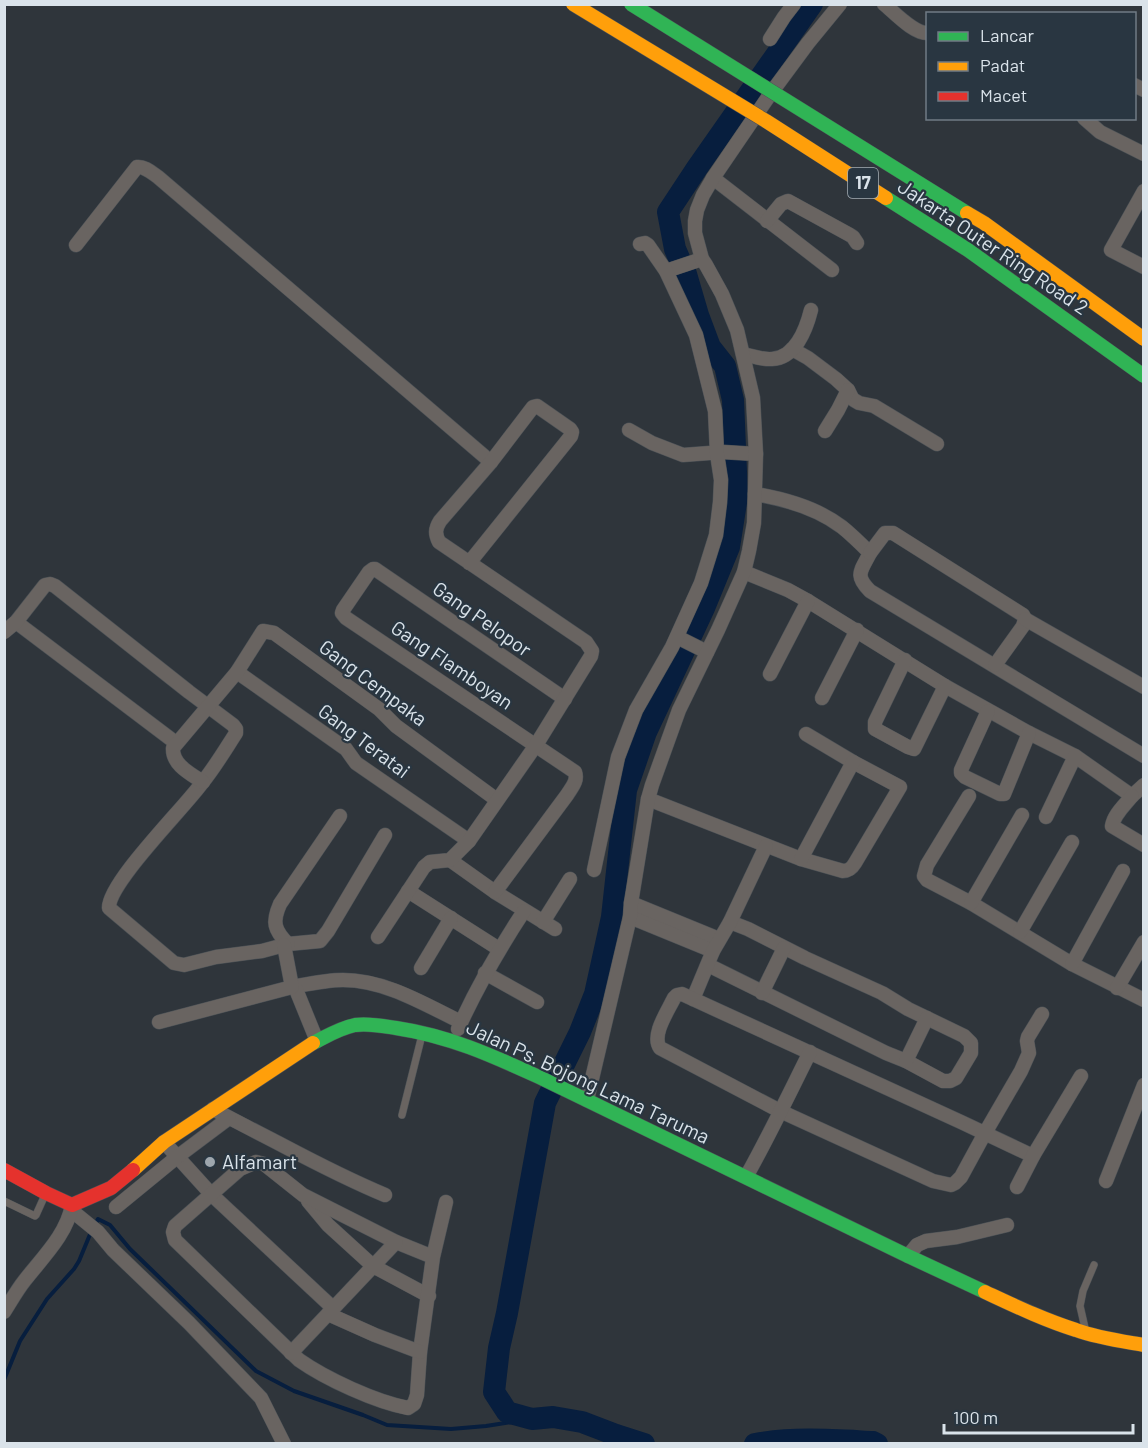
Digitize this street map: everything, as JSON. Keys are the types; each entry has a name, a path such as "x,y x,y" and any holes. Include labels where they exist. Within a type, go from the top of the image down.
{"main road":[{"name":"Jakarta Outer Ring Road 2","path":"573,4 766,121 968,250 1143,376"},
{"name":"Jakarta Outer Ring Road 2","path":"631,4 984,224 1143,339"},
{"name":"Jalan Ps. Bojong Lama Taruma","path":"72,1207 111,1188 164,1142 317,1041 339,1030 357,1025 379,1025 422,1032 454,1041 539,1077 1041,1318 1086,1334 1143,1345"},
{"path":"4,1170 72,1207"}],"street":[{"path":"770,39 794,4"},
{"path":"697,261 695,221 703,195 771,93 840,4"},
{"path":"884,4 917,31 926,33"},
{"path":"1086,120 1100,132 1143,154"},
{"path":"76,245 137,167 145,168 491,462"},
{"path":"713,178 832,270"},
{"path":"1143,191 1111,250 1143,267"},
{"path":"767,220 781,204 788,201 850,235 857,243"},
{"path":"594,870 618,757 636,710 679,638 701,583 716,535 721,480 715,411 696,335 668,270 648,245 640,244"},
{"path":"582,1098 630,910 652,785 703,650 744,572 754,523 751,454 753,398 737,330 706,264 697,261 668,270"},
{"path":"743,354 768,360 784,356 804,332 811,310"},
{"path":"792,349 827,372 848,390 854,400 874,406 937,444"},
{"path":"825,431 848,390"},
{"path":"378,936 424,867 430,862 450,860 469,840 536,745 591,656 592,651 586,642 469,563 439,542 435,532 440,521 537,405 572,432 567,442 469,563"},
{"path":"629,430 652,443 683,455 751,454"},
{"path":"754,494 786,500 818,513 841,526 870,553"},
{"path":"1143,687 1025,619 1023,615 893,533 885,533 870,553 860,573 862,583 870,591 1143,756"},
{"name":"Gang Pelopor","path":"346,618 342,614 343,610 371,570 377,570 565,699"},
{"path":"744,572 808,601 945,687 1075,756 1132,796"},
{"path":"4,632 16,622 45,585 55,586 236,729 236,733 203,782 140,855 112,895 109,903 109,908 174,963 184,965 216,957 320,941 385,835"},
{"path":"770,674 808,601"},
{"name":"Gang Flamboyan","path":"346,618 575,772 575,782 495,892"},
{"path":"995,665 1023,626 1025,619"},
{"path":"16,622 176,742"},
{"path":"822,698 857,630"},
{"name":"Gang Cempaka","path":"237,672 263,631 274,633 379,709 396,726 497,800"},
{"path":"679,638 703,650"},
{"path":"905,660 875,722 875,729 914,749 945,687"},
{"path":"203,782 175,760 172,754 173,748 237,672"},
{"name":"Gang Teratai","path":"237,672 346,749 356,763 469,840"},
{"path":"988,711 961,770 963,775 971,780 1000,794 1005,794 1029,733"},
{"path":"648,799 801,859 843,871 851,868 900,788 806,734"},
{"path":"1046,817 1075,756"},
{"path":"801,859 853,762"},
{"path":"1143,785 1112,823 1112,826 1143,845"},
{"path":"969,796 927,865 924,876 927,880 971,903 1072,964 1143,1000"},
{"path":"971,903 1022,815"},
{"path":"317,1041 293,987 286,945 274,921 280,904 340,816"},
{"path":"1020,932 1071,842"},
{"path":"693,999 716,945 730,922 765,846"},
{"path":"450,860 549,926 570,879"},
{"path":"1072,964 1123,871"},
{"path":"408,891 499,949"},
{"path":"630,910 716,945"},
{"path":"454,1041 485,973 524,911"},
{"path":"421,968 451,918"},
{"path":"708,965 943,1081 950,1082 956,1078 971,1053 969,1039 882,993 730,922"},
{"path":"1117,988 1143,942"},
{"path":"762,993 784,948"},
{"path":"485,973 537,1002"},
{"path":"159,1022 293,987 342,980 362,981 382,986 461,1022"},
{"path":"1033,1156 985,1133 810,1052 682,994 674,998 658,1031 657,1045 780,1111 933,1180 951,1185 961,1177 985,1133 1021,1071 1029,1053 1028,1037 1042,1014"},
{"path":"906,1061 927,1018"},
{"path":"746,1177 810,1052"},
{"path":"1017,1186 1081,1076"},
{"path":"1106,1181 1143,1085"},
{"path":"213,1109 349,1180 385,1195"},
{"path":"116,1207 229,1118"},
{"path":"164,1142 212,1195 330,1311 375,1335 420,1352"},
{"path":"433,1257 396,1242 303,1195 264,1164 256,1162 240,1169 175,1226 173,1232 175,1240 308,1367 395,1406 408,1408 414,1404 417,1395 420,1352 433,1257 446,1202"},
{"path":"303,1195 328,1226 373,1266 429,1296"},
{"path":"4,1312 65,1227 72,1207 261,1398 284,1443"},
{"path":"908,1256 917,1245 926,1241 957,1237 1007,1225"},
{"path":"291,1353 396,1242"}],"lane":[{"path":"402,1115 422,1032"},
{"path":"4,1201 34,1216 46,1193"},
{"path":"1086,1334 1080,1306 1083,1291 1094,1265"}],"waterway":[{"path":"644,1444 582,1422 553,1417 532,1419 507,1412 494,1392 499,1348 545,1103 580,1032 595,994 612,917 626,790 646,732 704,608 729,547 737,496 733,400 725,366 710,347 698,315 686,274 675,249 668,212 812,4"},
{"path":"95,1225 98,1219 110,1225 130,1249 256,1371 294,1391 387,1425 451,1429 532,1419"},
{"path":"4,1380 20,1341 47,1299 74,1269 91,1232"},
{"path":"755,1444 785,1440 873,1442 877,1444"}],"traffic: fast":[{"path":"631,4 967,213"},
{"path":"886,198 968,250 1144,376"},
{"path":"313,1043 344,1028 365,1024 434,1036 469,1047 539,1077 985,1292"}],"traffic: slow":[{"path":"573,4 766,121 886,198"},
{"path":"967,213 1144,339"},
{"path":"133,1170 164,1142 313,1043"},
{"path":"985,1292 1030,1313 1084,1333 1144,1345"}],"traffic: jam":[{"path":"4,1170 72,1205 111,1188 133,1170"}],"place":[{"name":"Alfamart","path":"210,1162"}]}
